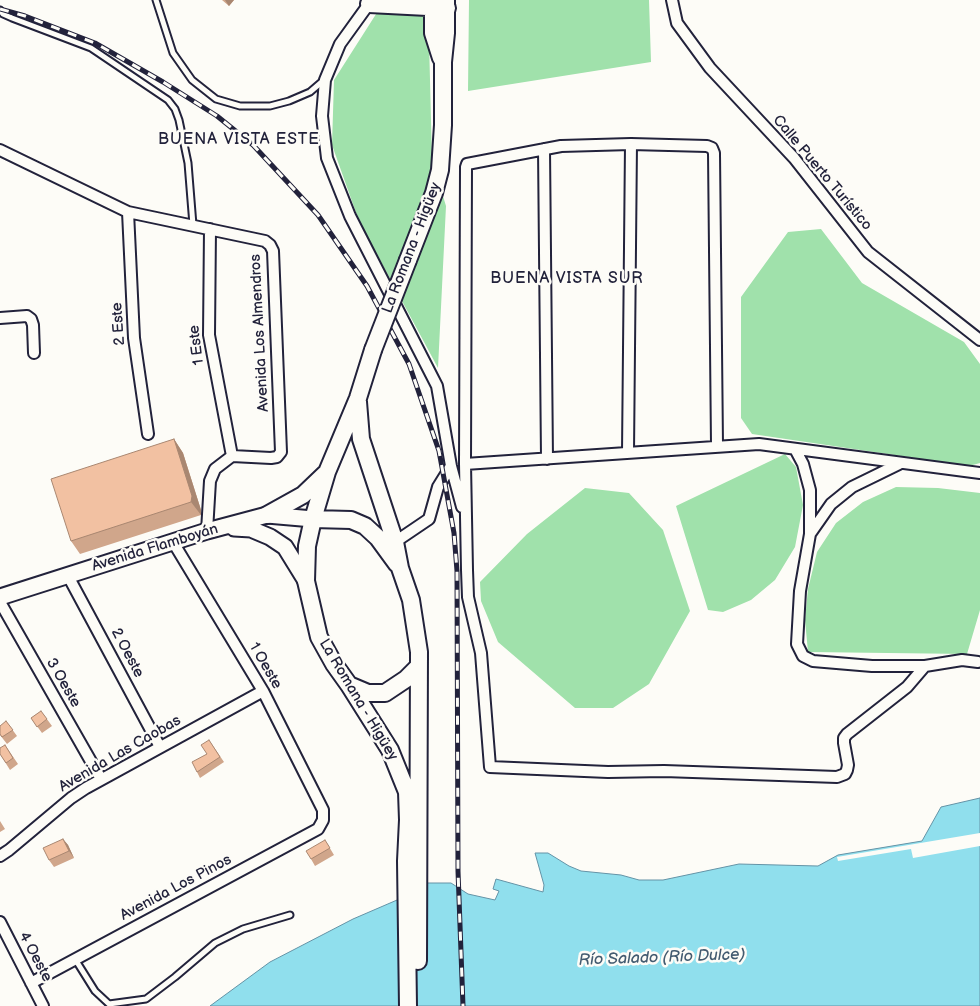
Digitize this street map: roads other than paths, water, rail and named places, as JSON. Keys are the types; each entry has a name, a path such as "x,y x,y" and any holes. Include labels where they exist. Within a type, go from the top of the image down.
{"main road":[{"path":"370,2 405,7 440,4"},
{"name":"La Romana - Higüey","path":"440,4 433,33 443,62"},
{"name":"La Romana - Higüey","path":"413,861 407,792 390,750 334,664 319,637 306,581 307,546 312,519 327,472 358,398 373,350 434,193 440,170 443,125 443,62 446,33 440,4"},
{"path":"405,7 433,33"},
{"name":"La Romana - Higüey","path":"358,398 361,439 395,542 400,568 411,600 419,652 413,861"},
{"path":"267,515 303,495 327,472"},
{"path":"312,519 350,520 364,526 378,538 400,568"},
{"path":"349,685 368,693 385,692 406,679 418,666"},
{"path":"408,1006 413,861"},
{"path":"413,861 418,1006"}],"street":[{"name":"Calle Puerto Turístico","path":"672,0 677,23 710,68 794,158 868,252 980,340"},
{"path":"370,2 340,44 325,80 322,116 327,158 350,216 437,386 451,466 466,523"},
{"path":"628,452 631,144"},
{"path":"717,445 714,153 712,148 707,146 631,144 561,146 470,163 466,168 465,464 468,597 481,653 490,767 608,772 664,771 837,776 845,774 848,770 844,743 844,738 847,734 907,687 925,666"},
{"path":"544,149 547,459"},
{"name":"Avenida Los Almendros","path":"0,150 128,212 265,241 270,245 273,251 281,452 277,457 271,458 232,456"},
{"name":"2 Este","path":"128,212 134,338 148,434"},
{"name":"1 Este","path":"210,229 209,335 232,456"},
{"path":"0,318 28,316 31,319 34,353"},
{"path":"465,464 717,445 759,444 899,464 980,473"},
{"path":"795,449 803,464 810,490 810,534 800,591 797,644 803,656 813,661 872,666 925,666 962,660 980,662"},
{"path":"232,456 215,469 210,482 213,530 251,528 270,537 285,547 306,581"},
{"path":"810,534 831,504 852,487 899,464"},
{"path":"395,542 429,519 438,487 451,466"},
{"name":"Avenida Flamboyán","path":"0,597 67,574 267,515 312,519"},
{"name":"1 Oeste","path":"173,542 263,690 323,810"},
{"name":"2 Oeste","path":"67,574 160,746"},
{"name":"3 Oeste","path":"0,602 100,779"},
{"name":"Avenida Las Caobas","path":"0,856 31,833 72,798 100,779 263,690"},
{"name":"Avenida Los Pinos","path":"32,983 318,829 323,820 323,810"},
{"name":"4 Oeste","path":"0,922 43,1006"}],"lane":[{"path":"156,0 173,53 192,80 216,99 240,106 270,106 289,101 310,92 325,80"},
{"path":"0,10 3,14 12,18 91,48 168,100 179,120 188,163 193,226"},
{"path":"75,959 95,992 109,1004 146,998 175,977 215,943 244,929 290,915"}],"water":[{"name":"Río Salado (Río Dulce)","path":"980,798 980,1006 210,1006 270,962 353,919 404,897 428,883 451,883 468,894 495,900 499,891 493,889 496,879 543,892 544,885 535,853 548,853 581,871 621,875 639,880 663,880 739,864 818,866 838,855 922,841 941,807"}],"railway":[{"path":"0,9 25,16 95,43 217,116 253,145 318,215 367,286 409,364 439,451 454,533 457,571 458,871 463,1006"}],"district":[{"name":"BUENA VISTA ESTE","path":"239,140"},
{"name":"BUENA VISTA SUR","path":"567,279"}]}
